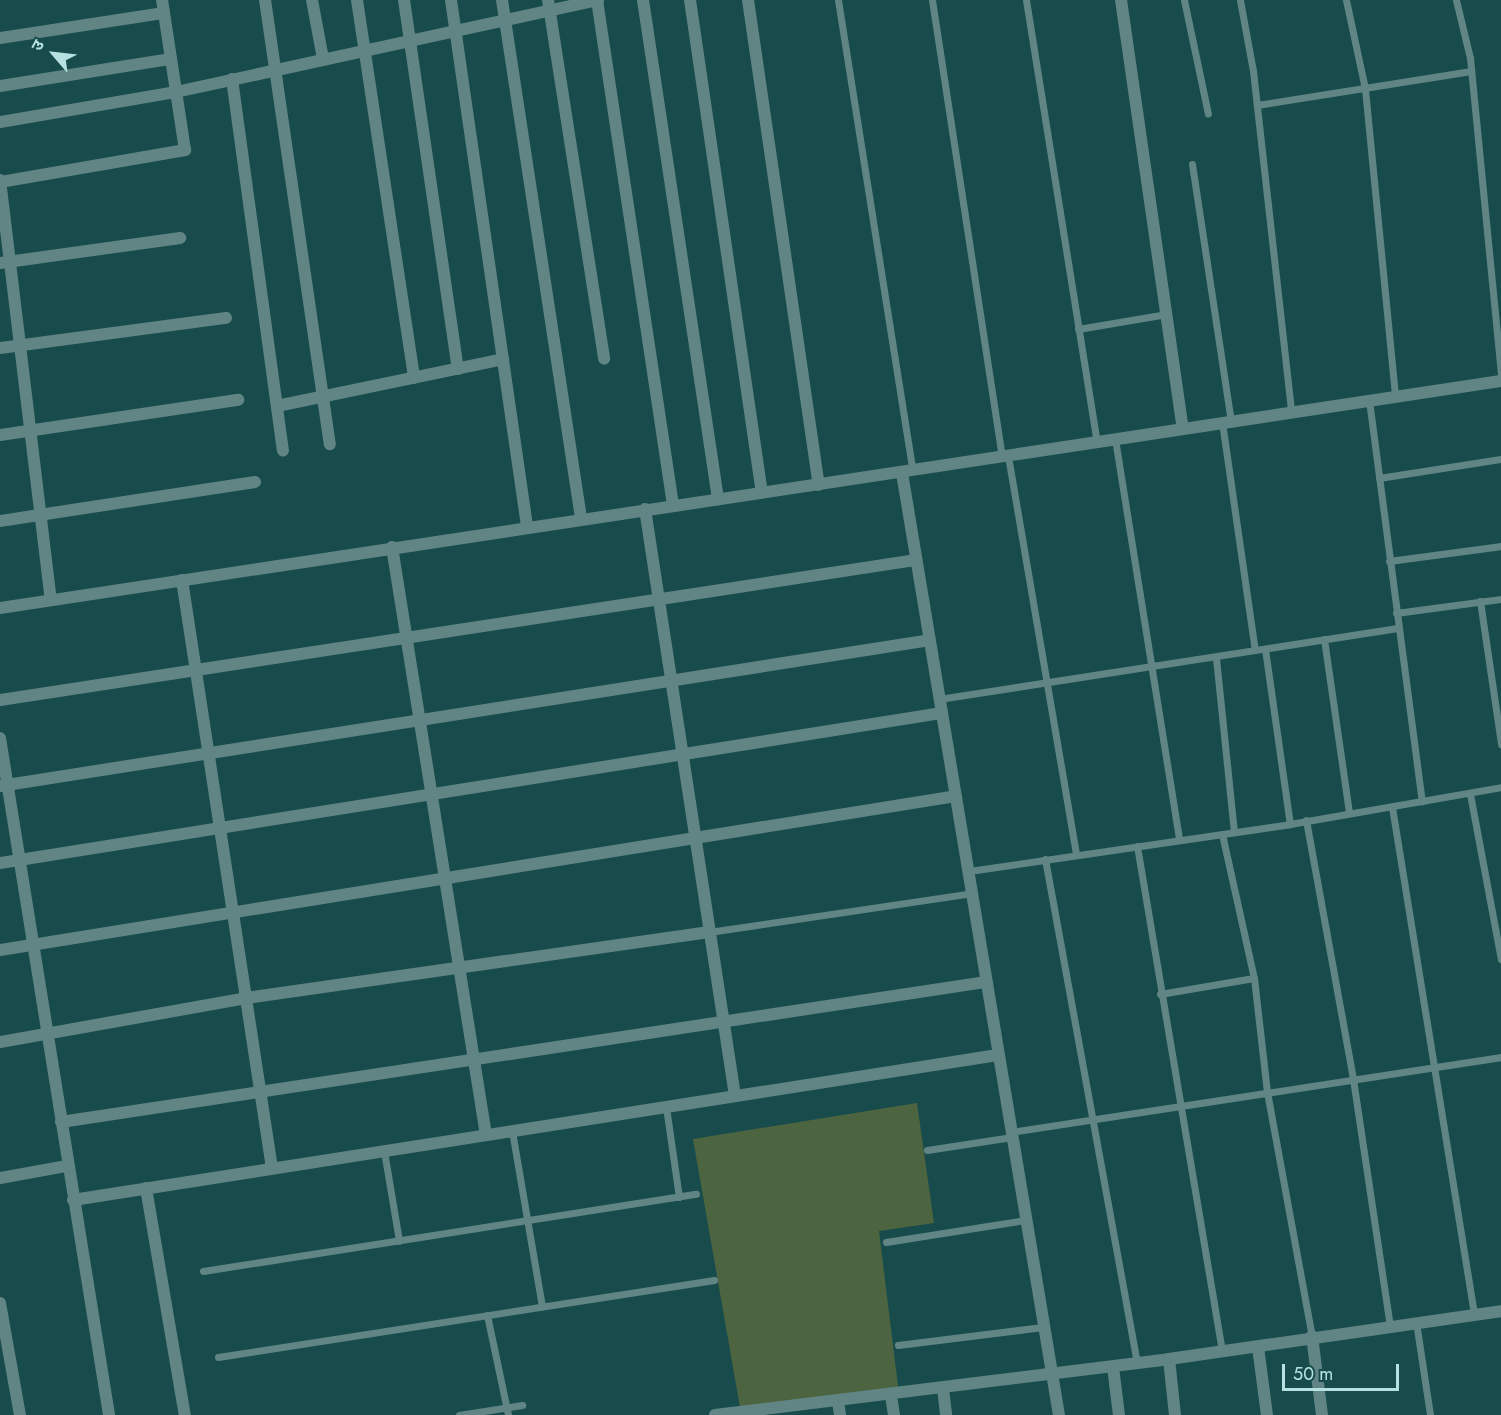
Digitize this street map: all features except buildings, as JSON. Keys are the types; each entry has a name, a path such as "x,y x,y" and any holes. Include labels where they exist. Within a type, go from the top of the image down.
{"street":[{"path":"265,0 330,444"},
{"path":"312,0 322,59"},
{"path":"357,0 414,378"},
{"path":"404,0 458,369"},
{"path":"451,0 527,526"},
{"path":"502,0 581,519"},
{"path":"0,122 176,92 505,20 548,5 597,0 674,505"},
{"path":"643,0 718,499"},
{"path":"690,0 762,493"},
{"path":"748,0 819,484"},
{"path":"1121,0 1184,429"},
{"path":"548,5 604,359"},
{"path":"0,38 163,6 186,150 0,182 5,262 20,345 51,600"},
{"path":"0,86 171,59"},
{"path":"232,79 283,451"},
{"path":"5,262 180,238"},
{"path":"0,348 226,318"},
{"path":"277,406 503,359"},
{"path":"0,608 527,526 907,472 1501,381"},
{"path":"0,435 238,400"},
{"path":"907,472 916,560 1043,1327 1054,1373 1059,1415"},
{"path":"0,521 255,482"},
{"path":"645,509 735,1096"},
{"path":"392,547 486,1135"},
{"path":"0,700 916,560"},
{"path":"182,580 272,1168"},
{"path":"4,785 930,640"},
{"path":"0,863 942,713"},
{"path":"0,738 4,785 35,944 46,1033 109,1415"},
{"path":"0,950 956,796"},
{"path":"0,1042 246,998 710,932"},
{"path":"60,1122 986,982"},
{"path":"73,1200 998,1055"},
{"path":"0,1178 68,1166"},
{"path":"146,1188 184,1415"},
{"path":"0,1303 20,1415"},
{"path":"715,1415 787,1411 838,1401 1258,1347 1311,1336 1501,1311"},
{"path":"1311,1336 1322,1415"},
{"path":"1258,1347 1267,1415"},
{"path":"1169,1359 1175,1415"},
{"path":"1113,1366 1119,1415"},
{"path":"943,1389 946,1415"},
{"path":"891,1396 894,1415"},
{"path":"838,1401 840,1415"}],"lane":[{"path":"838,0 907,472"},
{"path":"932,0 1005,456 1076,854"},
{"path":"1026,0 1097,442"},
{"path":"1184,0 1208,114"},
{"path":"1240,0 1257,105 1291,412"},
{"path":"1346,0 1365,89 1395,396"},
{"path":"1456,0 1471,71 1501,373"},
{"path":"1257,105 1471,71"},
{"path":"1192,164 1255,650"},
{"path":"1078,329 1167,314"},
{"path":"1369,400 1422,802"},
{"path":"1115,439 1179,838"},
{"path":"1378,478 1501,459"},
{"path":"1389,561 1501,546"},
{"path":"1396,613 1501,599"},
{"path":"1479,601 1501,744"},
{"path":"939,699 1216,658 1398,628"},
{"path":"1324,639 1349,813"},
{"path":"1265,649 1290,824"},
{"path":"1216,658 1234,832"},
{"path":"969,871 1179,838 1290,824 1501,787"},
{"path":"1470,794 1501,959"},
{"path":"1392,807 1432,1068 1474,1314"},
{"path":"1306,820 1353,1079 1390,1326"},
{"path":"1222,834 1254,978 1267,1092 1311,1336"},
{"path":"1137,846 1178,1105 1222,1351"},
{"path":"1044,859 1137,1363"},
{"path":"710,932 972,893"},
{"path":"1160,994 1254,978"},
{"path":"927,1150 1178,1105 1501,1057"},
{"path":"666,1107 679,1197"},
{"path":"512,1131 542,1306"},
{"path":"384,1151 399,1241"},
{"path":"203,1271 696,1194"},
{"path":"886,1242 1025,1220"},
{"path":"218,1357 714,1280"},
{"path":"488,1315 506,1411"},
{"path":"1416,1322 1430,1415"},
{"path":"898,1345 1043,1327"},
{"path":"459,1415 506,1411 522,1405"}],"green space":[{"path":"917,1103 934,1223 879,1231 899,1394 741,1413 693,1139"}]}
